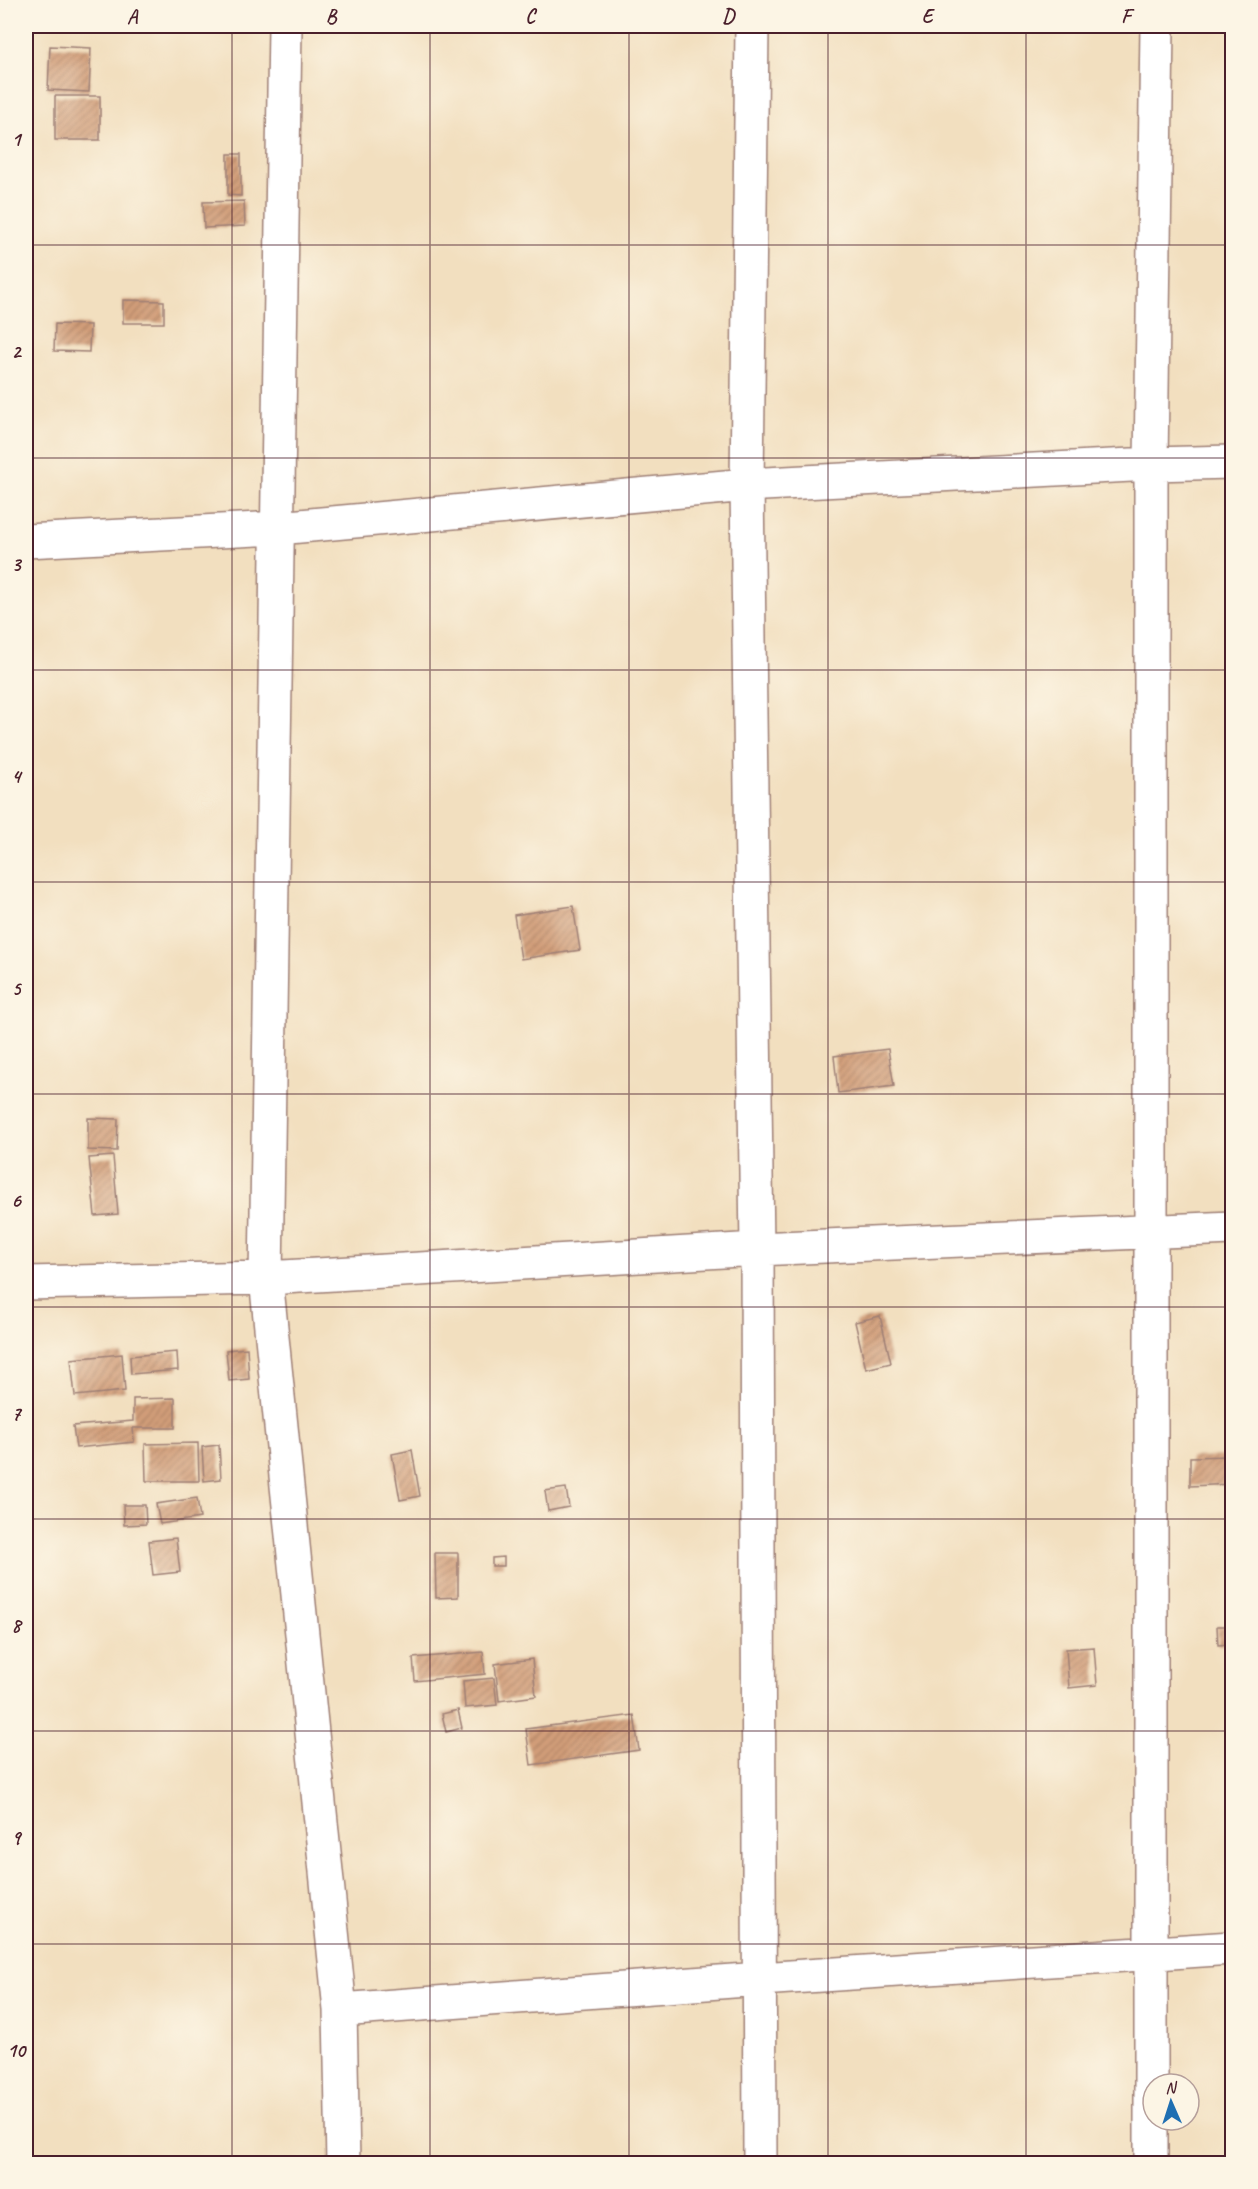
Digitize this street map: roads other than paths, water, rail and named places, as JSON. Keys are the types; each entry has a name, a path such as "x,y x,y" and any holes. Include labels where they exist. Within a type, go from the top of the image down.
{"street":[{"path":"285,26 266,1278 340,2010 343,2163"},
{"path":"752,26 747,485 757,1249 760,2163"},
{"path":"1151,2163 1151,464 1157,26"},
{"path":"26,541 278,528 747,485 1151,464 1233,462"},
{"path":"26,1283 266,1278 757,1249 1233,1228"},
{"path":"340,2010 760,1979 1233,1948"}]}
